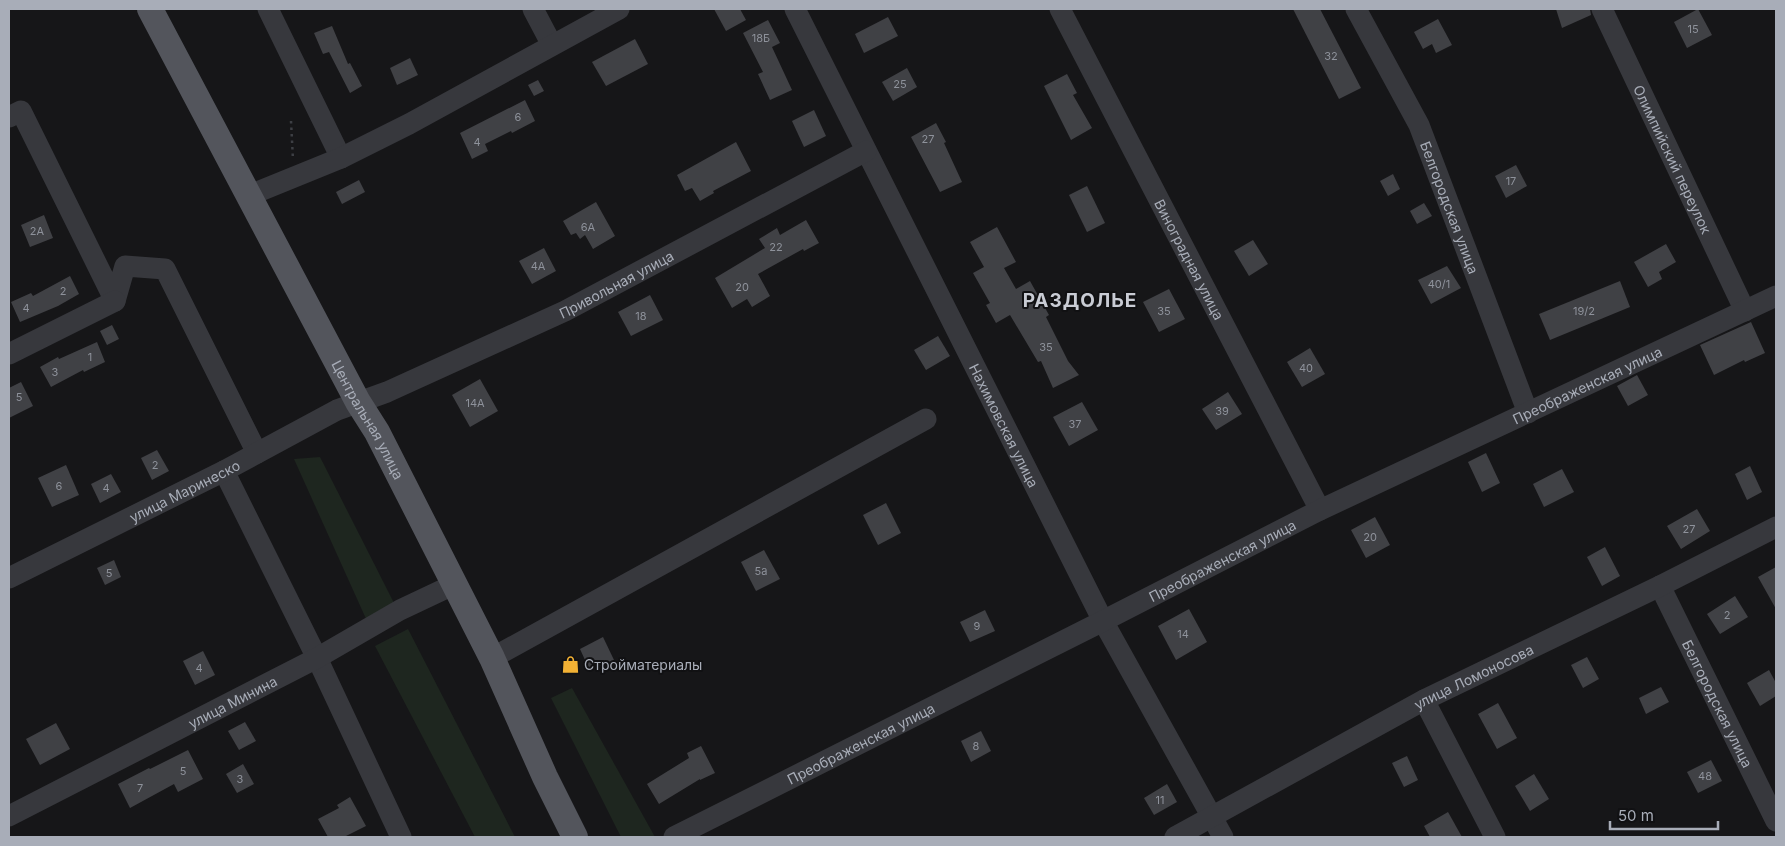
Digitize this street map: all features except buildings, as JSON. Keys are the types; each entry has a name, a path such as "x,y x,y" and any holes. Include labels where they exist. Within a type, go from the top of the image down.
{"main road":[{"name":"Центральная улица","path":"150,9 455,584 492,658 545,777 575,837"}],"street":[{"path":"268,9 341,158"},
{"path":"533,9 552,45"},
{"path":"250,195 341,158 409,124 619,9"},
{"name":"Нахимовская улица","path":"795,9 1103,621 1223,837"},
{"name":"Виноградная улица","path":"1060,9 1320,510"},
{"name":"Белгородская улица","path":"1356,9 1418,125 1528,412"},
{"name":"Олимпийский переулок","path":"1602,9 1745,311"},
{"path":"15,114 115,301"},
{"name":"Привольная улица","path":"358,402 387,392 565,311 866,151"},
{"path":"9,354 115,301 125,266 165,269 257,453"},
{"name":"Преображенская улица","path":"674,837 1320,510 1776,296"},
{"name":"улица Маринеско","path":"9,578 224,471 337,410 358,402"},
{"path":"492,658 926,419"},
{"path":"224,471 317,658 401,837"},
{"name":"улица Ломоносова","path":"1175,837 1424,700 1660,586 1776,527"},
{"name":"улица Минина","path":"9,816 317,658 400,610 455,584"},
{"name":"Белгородская улица","path":"1660,586 1776,821"},
{"path":"1424,700 1495,837"}],"path":[{"path":"291,121 294,176"}],"shaded area":[{"path":"320,457 395,605 367,621 294,459"},
{"path":"408,629 515,837 475,837 375,646"},
{"path":"572,688 655,837 621,837 551,698"}],"place":[{"name":"Стройматериалы","path":"570,664"}],"district":[{"name":"РАЗДОЛЬЕ","path":"1080,300"}]}
